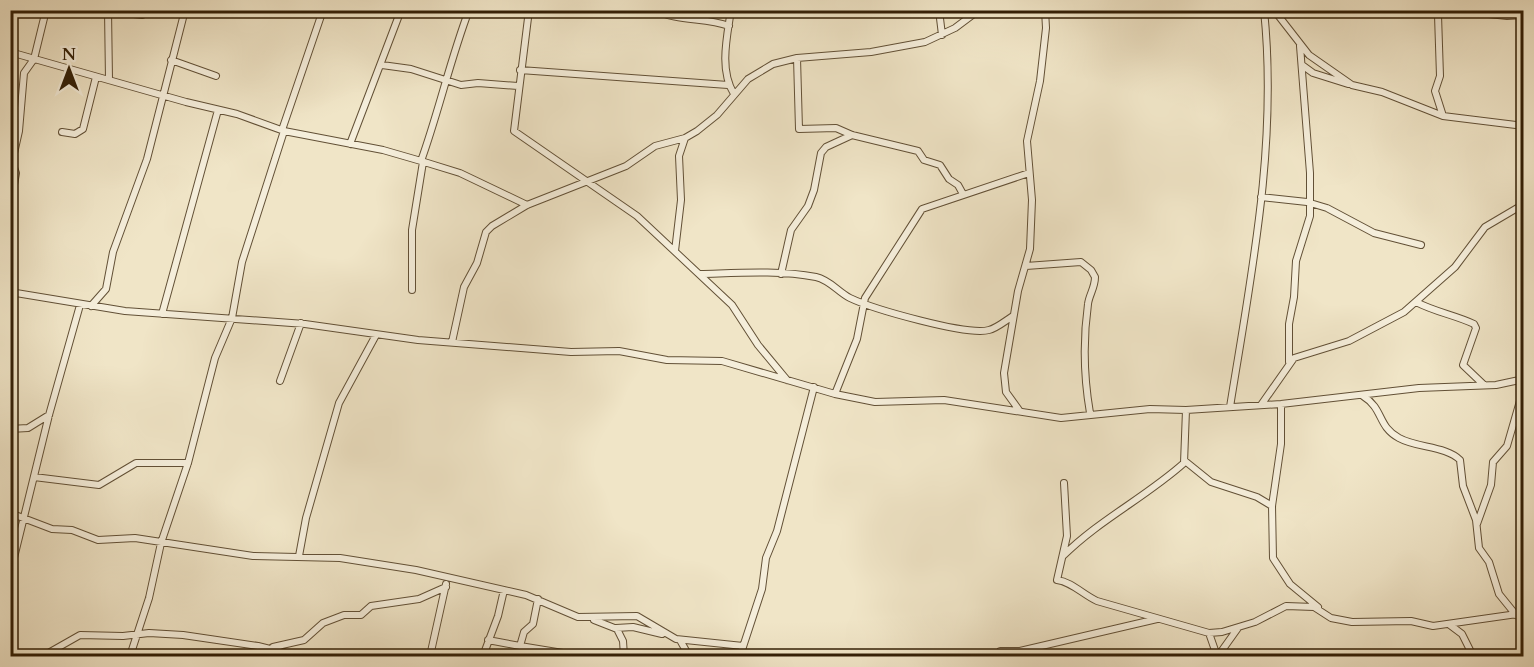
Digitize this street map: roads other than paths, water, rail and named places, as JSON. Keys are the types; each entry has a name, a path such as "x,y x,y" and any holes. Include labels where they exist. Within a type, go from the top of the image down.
{"street":[{"path":"10,208 16,173 12,162 20,123 24,73 34,59 46,10"},
{"path":"91,306 104,293 113,252 147,159 185,10"},
{"path":"130,657 161,543 188,463 214,358 232,318 242,262 323,10"},
{"path":"350,144 382,65 401,10"},
{"path":"412,290 412,230 422,161 439,109 444,81 469,10"},
{"path":"529,10 514,131 587,179 637,216 736,311 758,345 787,380"},
{"path":"655,10 665,16 708,19 729,26"},
{"path":"687,10 687,18"},
{"path":"731,10 725,69 728,85 734,94"},
{"path":"939,10 942,35"},
{"path":"452,342 463,291 477,263 486,232 527,205 587,179 626,166 656,146 685,138 717,115 734,94 761,70 797,57 891,49 925,42 942,35 979,10"},
{"path":"1020,410 1006,392 1004,382 1006,347 1026,266 1033,219 1027,141 1040,81 1046,28 1045,10"},
{"path":"1230,407 1267,150 1267,38 1264,10"},
{"path":"1274,10 1300,46 1352,85"},
{"path":"1436,10 1440,76 1436,92 1443,116"},
{"path":"1453,10 1507,16 1524,15"},
{"path":"109,80 108,11 142,15"},
{"path":"1261,405 1281,379 1289,362 1289,324 1294,297 1296,261 1308,227 1310,202 1300,46"},
{"path":"10,52 218,110 283,131 422,161 460,173 527,205"},
{"path":"797,57 799,129 836,128 852,135 918,151 924,160 940,165 963,194"},
{"path":"171,60 216,76"},
{"path":"382,65 411,69 461,85 478,83 518,86"},
{"path":"1302,65 1313,73 1383,92 1443,116 1524,126"},
{"path":"520,70 728,85"},
{"path":"62,132 75,134 83,129 96,77"},
{"path":"162,314 218,110"},
{"path":"781,273 791,230 808,206 814,190 821,153 826,147 852,135"},
{"path":"675,251 681,200 679,156 685,138"},
{"path":"835,394 857,339 864,304 870,289 922,209 1029,173"},
{"path":"1261,198 1310,202 1327,208 1374,233 1421,245"},
{"path":"1289,362 1297,356 1327,348 1369,331 1416,302 1455,267 1485,227 1524,204"},
{"path":"1026,266 1081,262 1091,270 1095,277 1088,303 1086,331 1085,374 1090,413"},
{"path":"700,274 781,273 825,280 839,293 864,304 963,331 990,330 1013,316"},
{"path":"10,292 80,305 162,314 301,324 376,335 571,352 619,351 667,360 710,359 835,394 887,403 944,400 1061,418 1090,413 1281,404 1419,388 1484,385 1524,379"},
{"path":"1416,302 1438,313 1455,315 1474,324 1476,328 1463,365 1484,385"},
{"path":"10,574 49,415 80,305"},
{"path":"279,381 301,324"},
{"path":"299,556 306,518 339,403 376,335"},
{"path":"740,657 762,589 766,558 777,531 814,387"},
{"path":"1477,525 1491,485 1493,462 1507,446 1524,387"},
{"path":"1363,396 1377,406 1381,422 1398,438 1459,459 1463,486 1477,525 1479,548 1489,562 1496,588 1520,615"},
{"path":"1281,404 1281,444 1272,506 1273,558 1290,584 1334,619"},
{"path":"1062,557 1080,540 1149,491 1185,461 1186,410"},
{"path":"10,429 28,428 49,415"},
{"path":"1185,461 1211,482 1257,497 1272,506"},
{"path":"34,477 99,485 136,463 188,463"},
{"path":"1064,483 1067,536 1057,580 1069,582 1083,595 1097,601 1209,633 1239,628 1263,620 1278,608 1286,606 1314,608 1334,619 1352,622 1370,620 1449,625 1520,615"},
{"path":"10,513 52,529 72,530 98,540 124,537 253,556 340,558 448,577 538,599 571,615 616,628 633,627 680,640 742,646"},
{"path":"430,657 448,577"},
{"path":"266,647 304,640 323,623 344,615 361,615 371,606 419,599 446,587"},
{"path":"483,657 498,616 504,590"},
{"path":"520,646 524,632 533,624 538,599"},
{"path":"591,619 637,616 664,634"},
{"path":"998,657 1000,651 1020,651 1158,618"},
{"path":"1449,625 1462,634 1473,657"},
{"path":"616,628 623,641 624,657"},
{"path":"1217,657 1239,628"},
{"path":"1209,633 1217,657"},
{"path":"43,657 80,635 183,635 266,647 298,657"},
{"path":"488,640 575,656"},
{"path":"680,640 689,657"}]}
